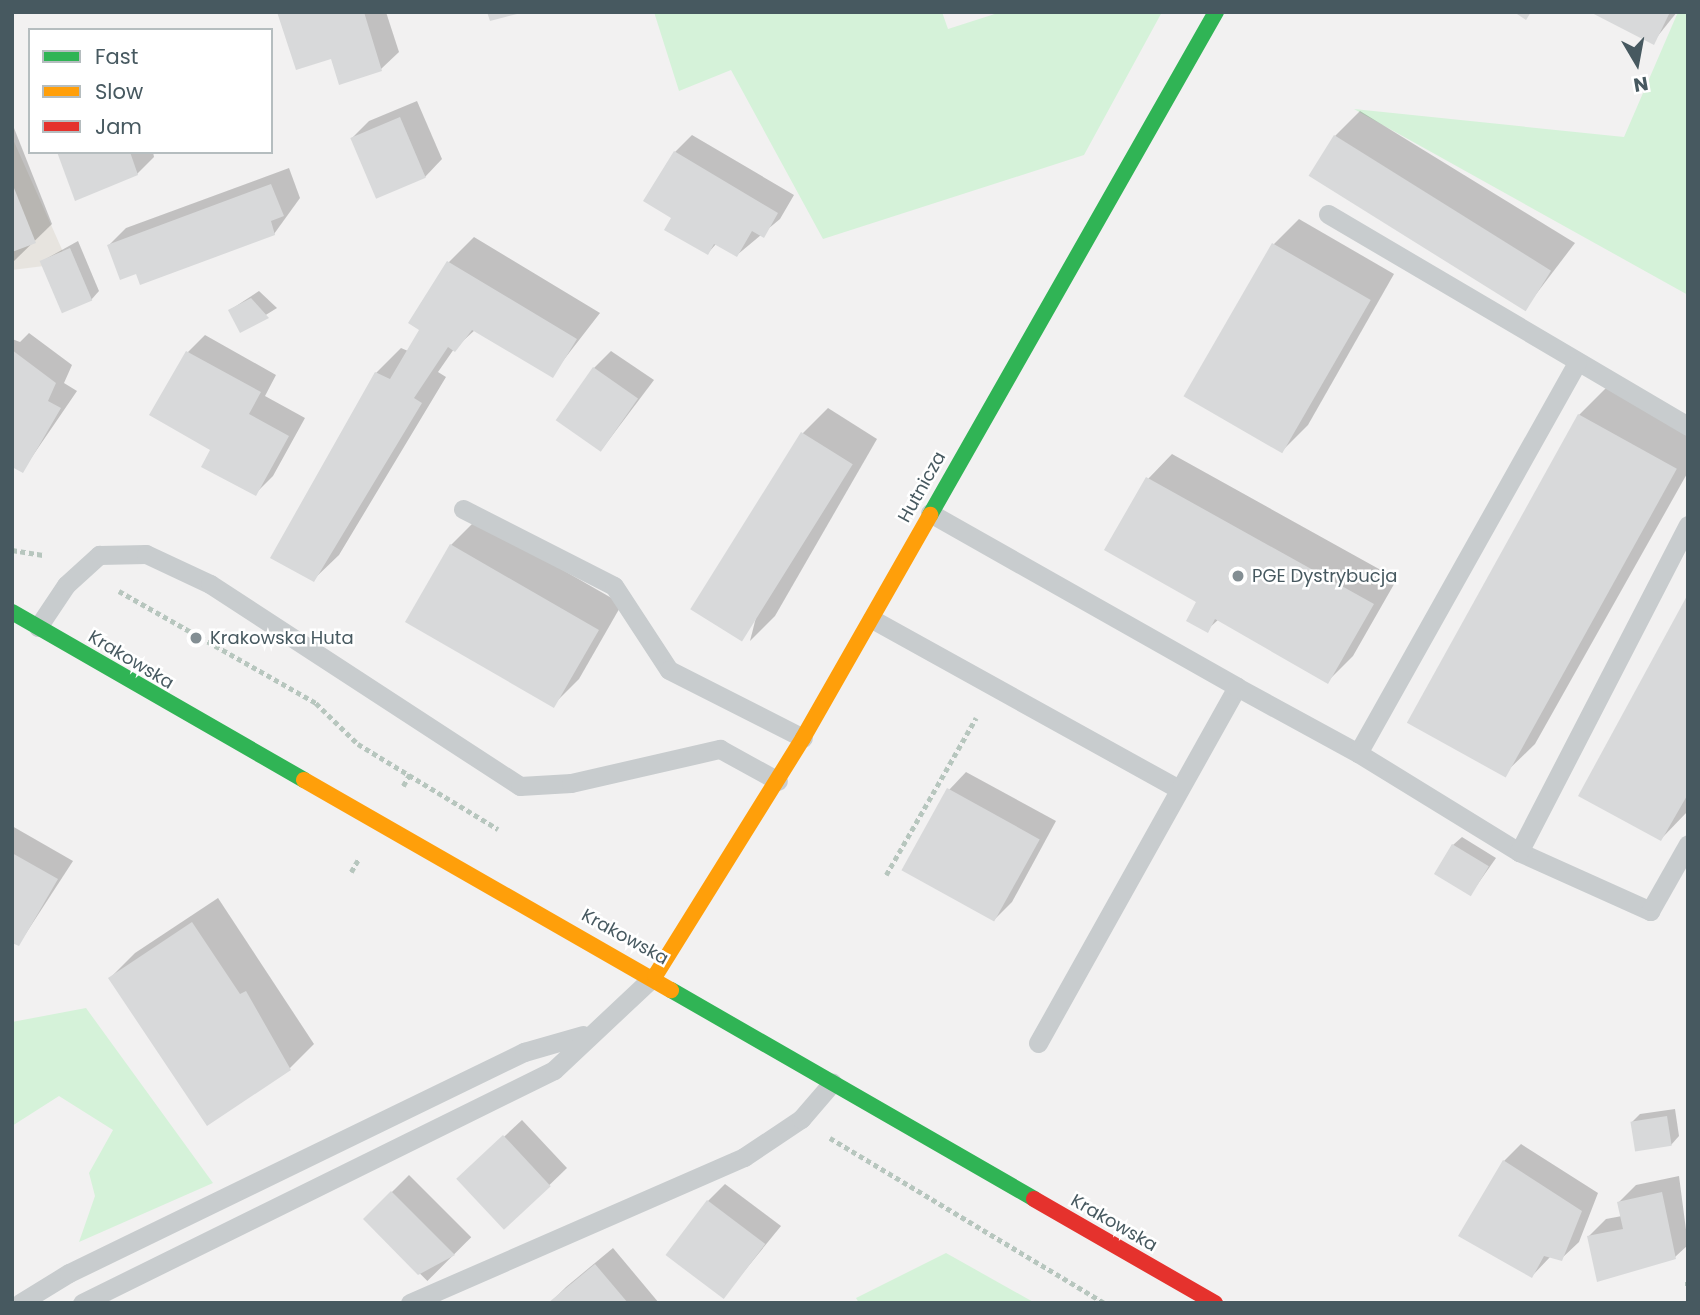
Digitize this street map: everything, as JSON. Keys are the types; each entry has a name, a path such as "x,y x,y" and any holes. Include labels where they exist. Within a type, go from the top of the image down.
{"main road":[{"name":"Hutnicza","path":"655,976 778,781 1216,12"},
{"name":"Krakowska","path":"12,612 655,976 832,1083 1214,1303"}],"lane":[{"path":"1328,215 1688,426"},
{"path":"1358,753 1577,363"},
{"path":"463,509 614,586 669,670 803,738"},
{"path":"930,513 1358,753 1518,852 1650,911 1688,844"},
{"path":"1518,852 1688,525"},
{"path":"38,627 79,571 99,555 146,554 210,584 520,786 571,783 720,749 778,781"},
{"path":"872,619 1179,789"},
{"path":"1038,1043 1237,687"},
{"path":"82,1303 554,1070 584,1035 655,976"},
{"path":"20,1303 69,1273 524,1052 584,1035"},
{"path":"410,1303 744,1157 801,1119 832,1083"}],"path":[{"path":"12,550 47,555 79,571 316,704 358,744 498,829"},
{"path":"886,875 994,687"},
{"path":"801,1119 1105,1303"}],"shaded area":[{"path":"12,137 68,263 12,270"}],"green space":[{"path":"654,12 942,12 948,29 1001,12 1162,12 1084,155 823,239 731,70 679,91"},
{"path":"1678,12 1688,12 1688,295 1354,109 1624,137"},
{"path":"86,1008 213,1183 79,1242 95,1196 89,1173 113,1130 59,1096 12,1126 12,1022"},
{"path":"946,1253 1035,1303 859,1303 856,1298"}],"building":[{"path":"277,12 364,12 382,71 339,85 331,59 296,70"},
{"path":"487,12 521,12 521,13 490,21"},
{"path":"1514,12 1531,12 1526,20"},
{"path":"1590,12 1670,12 1654,45"},
{"path":"400,117 426,178 376,199 350,138"},
{"path":"1334,135 1551,271 1526,311 1309,176"},
{"path":"674,151 778,213 764,238 752,231 737,257 714,244 708,255 664,230 671,218 643,201"},
{"path":"58,154 131,154 138,175 75,201"},
{"path":"12,183 36,243 12,252"},
{"path":"271,184 284,216 271,221 275,235 140,285 136,274 120,280 107,245"},
{"path":"1272,243 1371,300 1282,453 1184,396"},
{"path":"70,248 92,300 62,313 40,261"},
{"path":"447,261 577,339 553,378 472,330 455,352 448,347 414,398 422,403 314,582 270,558 375,372 390,379 419,330 408,323"},
{"path":"251,298 269,318 240,333 228,310"},
{"path":"12,350 56,383 48,401 61,408 23,473 12,467"},
{"path":"186,351 261,392 249,414 289,436 256,496 201,467 210,450 149,415"},
{"path":"593,367 638,399 601,452 556,420"},
{"path":"1578,414 1677,469 1506,778 1407,723"},
{"path":"801,432 853,464 742,642 690,609"},
{"name":"PGE Dystrybucja","path":"1146,477 1374,604 1328,684 1215,619 1208,633 1186,621 1196,602 1104,550"},
{"path":"450,544 599,630 554,708 405,622"},
{"path":"1688,594 1688,794 1661,841 1578,796"},
{"path":"947,788 1040,839 994,922 901,870"},
{"path":"1452,844 1489,866 1471,896 1434,874"},
{"path":"12,853 58,879 19,946 12,943"},
{"path":"192,922 240,994 246,991 291,1070 207,1126 108,978"},
{"path":"1667,1116 1672,1146 1635,1151 1630,1122"},
{"path":"503,1135 551,1186 504,1230 456,1179"},
{"path":"1503,1160 1582,1211 1562,1261 1544,1256 1532,1278 1458,1236"},
{"path":"391,1191 455,1255 418,1275 363,1219"},
{"path":"1662,1192 1676,1259 1597,1282 1587,1236 1623,1229 1617,1202"},
{"path":"707,1200 765,1244 724,1299 665,1255"},
{"path":"595,1264 628,1303 548,1303"}],"traffic: fast":[{"path":"930,515 1216,12"},
{"path":"12,612 304,780"},
{"path":"671,990 1034,1199"}],"traffic: slow":[{"path":"655,976 803,738 930,515"},
{"path":"304,780 671,990"}],"traffic: jam":[{"path":"1034,1199 1215,1303"}],"place":[{"name":"PGE Dystrybucja","path":"1238,576"},
{"name":"Krakowska Huta","path":"196,638"}]}
